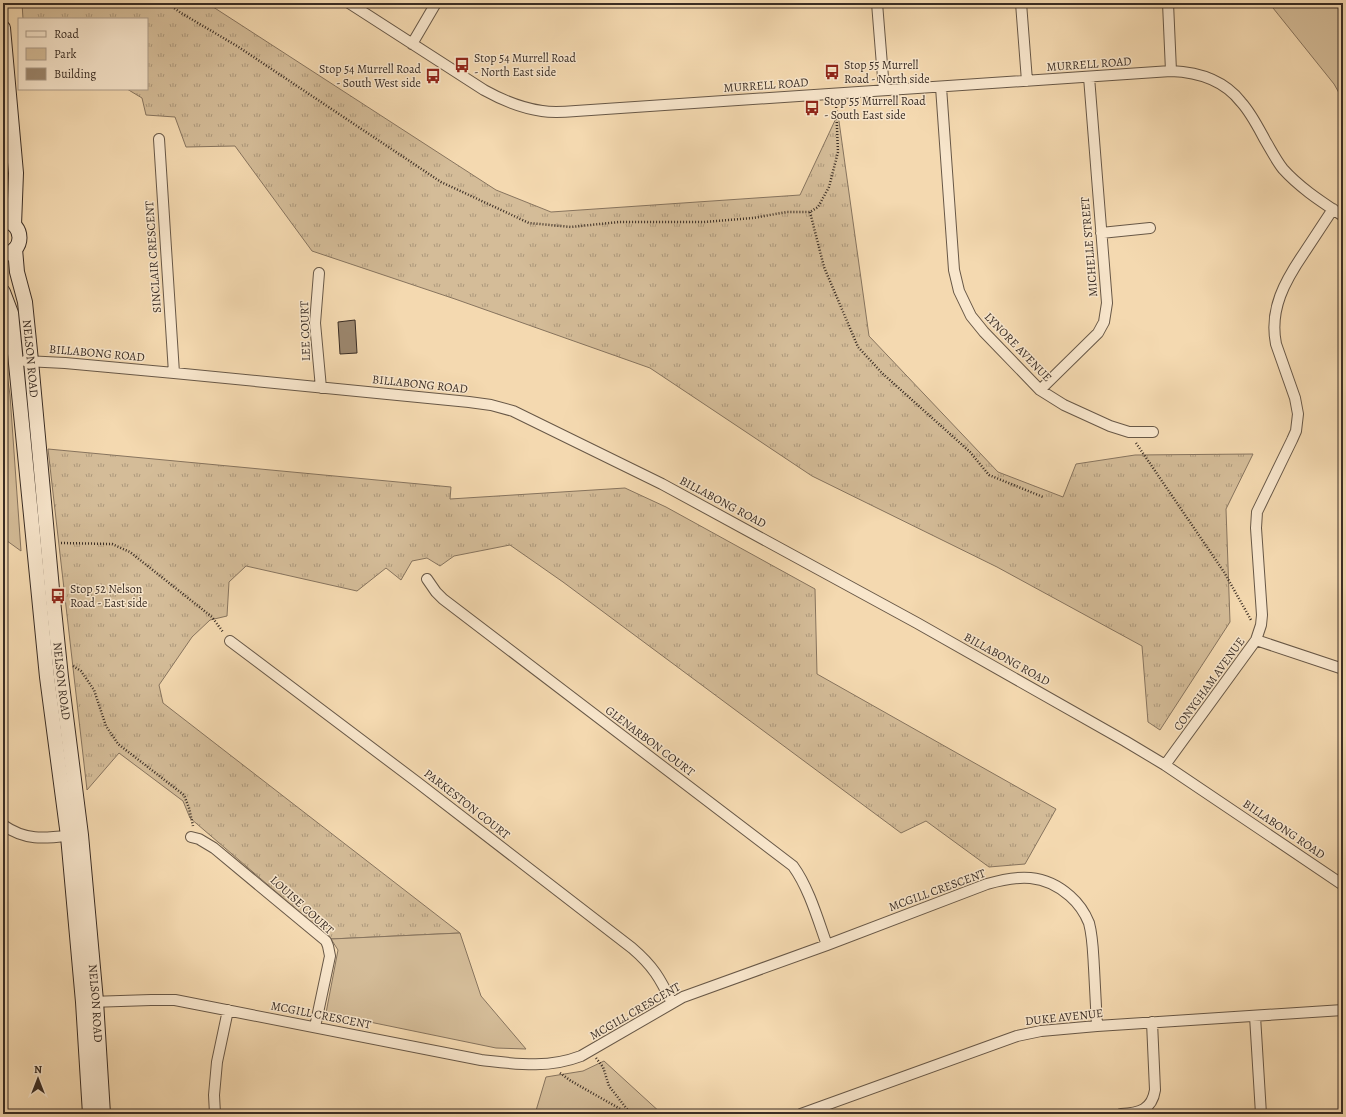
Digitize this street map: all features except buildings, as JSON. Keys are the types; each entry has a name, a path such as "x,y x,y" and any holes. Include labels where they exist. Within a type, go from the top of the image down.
{"main road":[{"path":"3,28 16,173 8,222"},
{"name":"NELSON ROAD","path":"8,222 17,229 20,239 9,252 17,272 24,302 31,361 52,600 61,677 89,1002 103,1114"},
{"name":"NELSON ROAD","path":"3,292 11,313 46,670 75,835"},
{"name":"NELSON ROAD","path":"89,1002 90,1114"}],"street":[{"name":"MURRELL ROAD","path":"349,3 460,76 490,93 516,105 542,111 576,111 1171,71 1196,74 1210,79 1231,92 1240,100 1283,168 1303,188 1343,216"},
{"path":"412,44 436,3"},
{"path":"877,3 884,90"},
{"path":"1021,3 1027,81"},
{"path":"1168,3 1171,71"},
{"name":"MICHELLE STREET","path":"1040,390 1095,336 1104,322 1107,303 1089,77"},
{"name":"LYNORE AVENUE","path":"941,87 952,255 959,291 968,311 984,332 1040,390 1050,397 1083,414 1129,432 1153,432"},
{"name":"SINCLAIR CRESCENT","path":"160,139 174,373"},
{"name":"CONYGHAM AVENUE","path":"1165,766 1257,637 1262,615 1256,528 1257,512 1292,440 1298,422 1295,398 1274,335 1277,304 1291,272 1333,209"},
{"path":"1101,233 1150,228"},
{"name":"LEE COURT","path":"319,272 315,323 321,388"},
{"name":"BILLABONG ROAD","path":"16,361 174,373 469,402 491,405 513,411 662,484 1061,704 1165,766 1343,885"},
{"name":"GLENARBON COURT","path":"428,579 436,592 443,598 793,866 807,893 827,945"},
{"path":"1257,637 1343,669"},
{"name":"PARKESTON COURT","path":"230,641 632,948 645,959 657,973 672,1003"},
{"path":"3,825 26,836 40,837 75,835"},
{"name":"LOUISE COURT","path":"191,837 199,839 214,848 326,941 330,956 315,1027"},
{"name":"MCGILL CRESCENT","path":"89,1002 175,1000 481,1060 521,1065 548,1065 569,1061 591,1052 672,1003 696,992 827,945 987,884 1018,878 1032,878 1056,885 1075,901 1082,910 1088,923 1093,946 1097,1026"},
{"path":"215,1114 214,1095 216,1062 228,1010"},
{"name":"DUKE AVENUE","path":"801,1114 1017,1036 1041,1031 1152,1022 1343,1010"},
{"path":"1256,1016 1262,1114"},
{"path":"1121,1114 1140,1111 1154,1099 1155,1090 1152,1022"}],"path":[{"path":"167,3 237,46 441,182 529,223 571,227 619,222 704,222 753,218 787,212 810,212 818,206 829,187 838,152 836,93"},
{"path":"810,212 824,267 858,347 882,374 970,452 989,475 1044,497"},
{"path":"1129,432 1224,572 1257,637"},
{"path":"3,438 3,453"},
{"path":"57,543 112,544 130,552 212,616 230,641"},
{"path":"70,664 81,671 94,690 106,726 118,744 184,795 193,826"},
{"path":"591,1052 602,1067 609,1086 630,1114"},
{"path":"548,1065 571,1081 630,1114"}],"green space":[{"path":"22,3 207,3 496,190 551,212 800,195 838,114 869,336 998,472 1063,497 1076,464 1135,455 1253,454 1226,509 1230,622 1160,730 1148,722 1142,646 997,567 812,476 650,368 455,299 312,251 235,146 186,147 175,117 146,115 142,98 129,90 148,90 148,18 23,18"},
{"path":"1269,3 1343,3 1343,100 1334,84"},
{"path":"3,347 10,395 21,551 3,538"},
{"path":"48,449 451,487 450,499 625,488 666,507 815,589 817,674 1056,809 1025,864 989,867 926,821 901,833 563,582 510,545 454,556 440,566 427,558 412,561 401,580 386,568 357,591 246,566 229,582 227,616 210,620 192,637 159,685 163,703 460,933 331,939 190,818 183,801 119,753 87,790"},
{"path":"460,933 481,996 526,1049 496,1048 326,1013 338,950 331,939"},
{"path":"604,1061 662,1114 535,1114 546,1077 583,1071"}],"place":[{"name":"Stop 54 Murrell Road - North East side","path":"462,65"},
{"name":"Stop 55 Murrell Road - North side","path":"832,72"},
{"name":"Stop 54 Murrell Road - South West side","path":"433,76"},
{"name":"Stop 55 Murrell Road - South East side","path":"812,108"},
{"name":"Stop 52 Nelson Road - East side","path":"58,596"}]}
